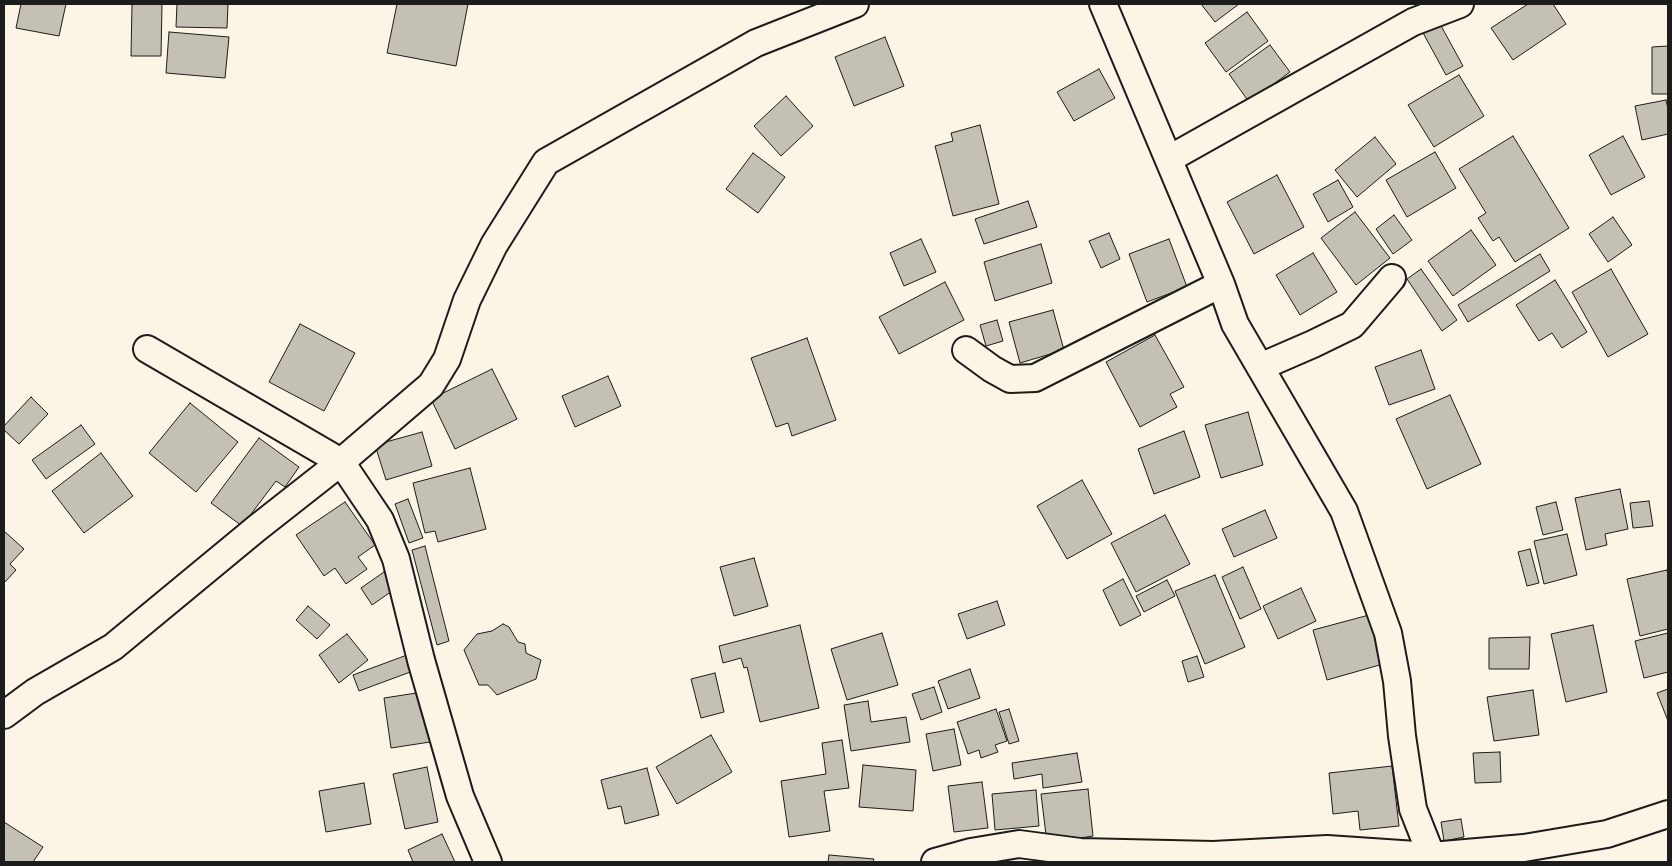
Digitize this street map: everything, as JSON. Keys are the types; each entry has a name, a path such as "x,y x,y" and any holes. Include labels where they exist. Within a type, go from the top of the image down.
{"street":[{"path":"4,715 35,692 113,647 340,462 431,385 447,359 467,300 494,245 546,162 756,43 855,4"},
{"path":"1104,4 1221,284 1235,324 1344,511 1388,633 1397,681 1412,809 1432,859"},
{"path":"1169,159 1413,22 1460,4"},
{"path":"1260,367 1352,325 1392,278"},
{"path":"966,350 992,369 1010,379 1035,378 1221,284"},
{"path":"147,349 340,462 380,520 396,559 421,660 460,796 488,862"},
{"path":"935,862 971,852 1019,844 1080,852 1214,855 1327,848 1432,859 1524,848 1607,834 1668,814"}],"building":[{"path":"21,4 66,4 59,36 16,28"},
{"path":"132,4 162,4 161,56 131,56"},
{"path":"177,4 228,4 227,28 176,27"},
{"path":"397,4 468,4 456,66 387,53"},
{"path":"1201,4 1239,4 1215,22"},
{"path":"1528,4 1553,4 1566,24 1513,60 1491,28"},
{"path":"1247,12 1268,41 1226,72 1205,43"},
{"path":"1439,22 1463,66 1446,75 1422,31"},
{"path":"169,32 229,37 225,78 166,73"},
{"path":"885,37 904,86 854,106 835,57"},
{"path":"1270,45 1290,72 1249,102 1229,74"},
{"path":"1668,46 1668,94 1652,94 1652,47"},
{"path":"1099,69 1115,98 1074,121 1057,92"},
{"path":"1459,75 1484,116 1434,147 1408,105"},
{"path":"786,96 813,126 781,156 754,126"},
{"path":"1666,100 1668,134 1642,140 1635,106"},
{"path":"980,125 999,204 953,216 935,146 953,141 951,133"},
{"path":"1513,136 1569,228 1515,262 1499,237 1493,241 1478,218 1486,213 1459,169"},
{"path":"1623,136 1645,177 1611,195 1589,155"},
{"path":"1375,137 1396,164 1357,197 1335,170"},
{"path":"1435,152 1456,188 1407,217 1386,180"},
{"path":"753,153 785,177 758,213 726,189"},
{"path":"1277,175 1304,227 1254,254 1227,202"},
{"path":"1338,180 1353,207 1328,222 1313,194"},
{"path":"1028,201 1037,227 984,244 975,219"},
{"path":"1355,212 1390,258 1356,285 1321,238"},
{"path":"1394,215 1412,240 1393,254 1376,229"},
{"path":"1613,217 1632,245 1608,262 1589,234"},
{"path":"1471,230 1496,265 1453,296 1428,261"},
{"path":"1109,233 1120,259 1101,268 1089,241"},
{"path":"921,239 936,272 904,286 890,253"},
{"path":"1169,239 1187,287 1147,302 1129,254"},
{"path":"1041,244 1052,283 995,301 984,262"},
{"path":"1313,253 1337,292 1300,315 1276,275"},
{"path":"1540,254 1550,271 1468,322 1458,305"},
{"path":"1421,269 1457,320 1442,331 1407,279"},
{"path":"1611,269 1648,334 1608,357 1572,292"},
{"path":"1555,280 1587,332 1562,348 1552,333 1539,341 1516,305"},
{"path":"945,282 964,320 899,354 879,317"},
{"path":"1053,310 1064,350 1020,363 1009,322"},
{"path":"997,320 1003,341 986,346 980,325"},
{"path":"300,324 355,353 324,411 269,382"},
{"path":"1155,335 1184,387 1170,394 1177,407 1140,427 1106,362"},
{"path":"807,338 836,420 792,436 788,423 776,427 751,358"},
{"path":"1421,350 1435,389 1389,405 1375,367"},
{"path":"492,369 517,419 455,449 431,399"},
{"path":"608,376 621,406 575,427 562,396"},
{"path":"1450,395 1481,464 1427,489 1396,419"},
{"path":"31,397 48,414 19,444 4,430 4,426"},
{"path":"190,403 238,442 196,492 149,453"},
{"path":"1248,412 1263,465 1221,478 1205,425"},
{"path":"81,425 95,444 46,479 32,460"},
{"path":"1184,431 1200,477 1154,494 1138,449"},
{"path":"422,432 432,466 386,480 375,445"},
{"path":"259,438 299,467 285,487 276,481 242,526 211,503"},
{"path":"101,453 133,496 84,533 52,491"},
{"path":"470,468 486,529 438,542 435,531 425,533 413,483"},
{"path":"1082,480 1112,534 1067,559 1037,506"},
{"path":"1620,489 1628,529 1605,534 1607,545 1586,550 1575,498"},
{"path":"408,499 423,538 409,543 395,504"},
{"path":"1649,501 1653,526 1633,528 1630,503"},
{"path":"345,502 375,545 358,557 367,569 346,584 335,568 324,576 296,535"},
{"path":"1556,502 1563,530 1543,535 1536,507"},
{"path":"1265,510 1277,538 1234,557 1222,529"},
{"path":"1165,515 1190,564 1136,592 1111,543"},
{"path":"4,531 24,549 10,564 16,570 4,583"},
{"path":"1567,534 1577,575 1544,584 1534,541"},
{"path":"425,546 449,641 437,645 412,550"},
{"path":"1530,549 1539,583 1527,586 1518,552"},
{"path":"754,558 768,606 734,616 720,567"},
{"path":"1243,567 1261,609 1240,619 1222,577"},
{"path":"1667,570 1668,629 1640,636 1627,579"},
{"path":"384,572 395,589 372,605 361,588"},
{"path":"1215,575 1245,647 1205,664 1175,591"},
{"path":"1123,579 1141,615 1120,626 1103,590"},
{"path":"1167,580 1175,596 1144,612 1136,596"},
{"path":"1301,588 1316,621 1278,639 1263,606"},
{"path":"997,601 1005,625 967,639 958,614"},
{"path":"308,606 330,625 317,639 296,620"},
{"path":"1369,615 1383,664 1327,680 1313,630"},
{"path":"503,624 509,627 518,642 525,644 526,653 541,660 536,679 497,695 488,685 479,685 464,650 477,634 492,631"},
{"path":"800,625 819,708 760,722 747,667 744,668 741,658 723,663 719,646"},
{"path":"1593,625 1607,692 1566,702 1551,634"},
{"path":"882,633 898,685 847,700 831,649"},
{"path":"1668,633 1668,672 1644,678 1635,641"},
{"path":"347,634 368,660 339,683 319,655"},
{"path":"1530,637 1529,669 1489,669 1489,638"},
{"path":"407,655 413,671 359,691 353,675"},
{"path":"1197,656 1204,677 1188,682 1182,661"},
{"path":"970,669 980,698 948,709 938,681"},
{"path":"715,673 724,712 701,718 691,679"},
{"path":"934,687 942,712 921,720 912,694"},
{"path":"1668,689 1668,721 1657,693"},
{"path":"1533,690 1539,735 1494,741 1487,697"},
{"path":"423,692 430,742 391,748 384,698"},
{"path":"868,701 871,722 906,717 910,742 851,751 844,705"},
{"path":"996,709 1007,741 995,745 998,752 981,758 979,750 968,754 957,722"},
{"path":"1009,709 1019,741 1009,744 999,712"},
{"path":"954,729 961,765 933,771 926,734"},
{"path":"711,735 732,772 677,804 656,767"},
{"path":"842,740 849,788 824,791 830,831 789,837 781,781 826,774 822,743"},
{"path":"1500,752 1501,782 1475,783 1473,753"},
{"path":"1077,753 1082,782 1043,788 1042,774 1014,779 1012,763"},
{"path":"863,765 916,770 913,811 859,807"},
{"path":"1392,766 1399,826 1360,830 1358,811 1333,814 1329,773"},
{"path":"427,767 438,822 405,829 393,774"},
{"path":"647,768 659,815 625,824 621,806 608,809 601,780"},
{"path":"982,782 988,828 954,832 948,786"},
{"path":"364,783 371,824 326,832 319,791"},
{"path":"1088,789 1093,836 1080,838 1081,844 1047,843 1041,794"},
{"path":"1036,790 1039,826 995,830 992,794"},
{"path":"1461,819 1464,837 1444,841 1441,822"},
{"path":"4,822 43,847 33,862 4,862"},
{"path":"442,834 455,862 413,862 408,850"},
{"path":"829,855 874,859 873,862 828,862"}]}
